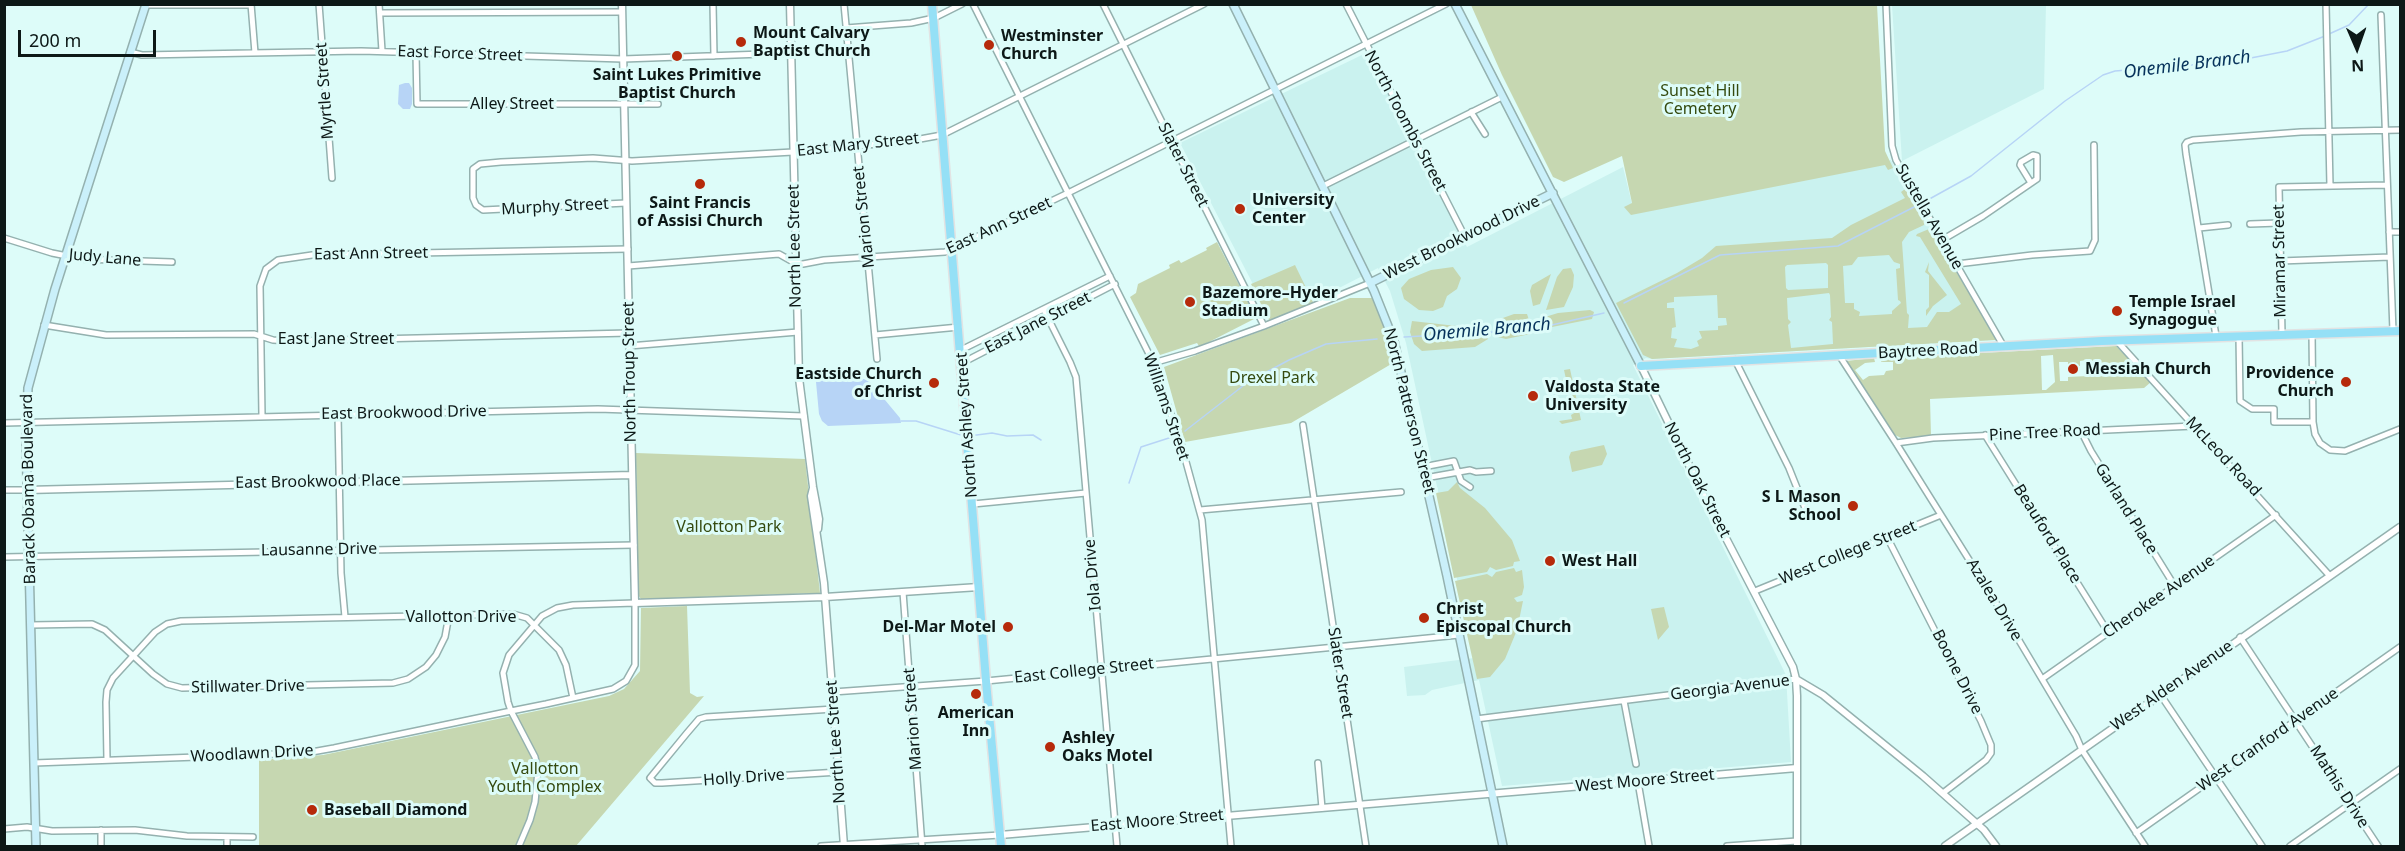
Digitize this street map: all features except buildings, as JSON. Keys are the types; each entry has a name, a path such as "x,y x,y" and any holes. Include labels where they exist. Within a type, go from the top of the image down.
{"main road":[{"name":"North Ashley Street","path":"932,4 1001,846"},
{"name":"North Patterson Street","path":"1233,4 1370,283 1395,343 1503,846"},
{"name":"North Oak Street","path":"1455,4 1641,366"},
{"name":"Barack Obama Boulevard","path":"36,846 27,490 28,388 44,325 146,5"},
{"name":"West Brookwood Drive","path":"1370,283 1553,193"},
{"name":"Baytree Road","path":"1641,366 2116,340 2396,331"}],"street":[{"name":"Myrtle Street","path":"319,4 332,178"},
{"path":"379,4 382,51"},
{"path":"713,4 714,56"},
{"name":"North Lee Street","path":"790,4 799,380 819,519 844,846"},
{"name":"Marion Street","path":"844,4 877,359"},
{"path":"846,28 911,23 934,18 962,4"},
{"name":"Williams Street","path":"973,4 1153,363 1180,440 1200,510 1231,846"},
{"name":"Slater Street","path":"1103,4 1264,326"},
{"name":"East Mary Street","path":"483,210 476,205 472,187 473,169 480,164 794,152 909,141 942,135 1204,4"},
{"name":"North Toombs Street","path":"1346,4 1465,237"},
{"name":"East Ann Street","path":"628,266 779,254 795,263 868,259 952,250 1446,4"},
{"name":"Sustella Avenue","path":"1886,4 1892,150 2004,347"},
{"path":"2326,4 2330,186 2387,185"},
{"path":"146,5 251,5 255,53"},
{"path":"380,13 622,8"},
{"name":"North Troup Street","path":"573,698 613,689 630,677 635,665 622,8"},
{"path":"2381,15 2390,257 2396,331"},
{"name":"East Force Street","path":"130,52 142,55 382,51 623,59 791,53"},
{"name":"Alley Street","path":"416,53 417,104 658,105"},
{"path":"1323,186 1502,97"},
{"path":"1472,112 1485,134"},
{"path":"2216,336 2185,145 2187,142 2328,131 2400,130"},
{"path":"1956,264 2090,251 2095,240 2094,145"},
{"path":"1942,240 1983,216 2031,183 2038,177 2037,156 2034,155 2021,162 2020,165 2031,183"},
{"name":"Miramar Street","path":"2282,334 2279,187 2330,186"},
{"name":"Murphy Street","path":"483,210 626,203"},
{"path":"2250,224 2279,223"},
{"path":"2199,228 2228,225"},
{"path":"2389,232 2400,232"},
{"name":"Judy Lane","path":"4,238 66,256 96,261 172,262"},
{"name":"East Ann Street","path":"262,416 260,281 268,266 280,258 312,255 628,249"},
{"path":"2280,261 2390,257"},
{"name":"East Jane Street","path":"961,350 1110,276"},
{"path":"1153,363 1195,351 1324,304 1370,283"},
{"name":"East Jane Street","path":"962,363 1115,284"},
{"name":"Iola Drive","path":"1044,310 1076,377 1117,846"},
{"name":"East Jane Street","path":"44,325 106,335 243,334 290,341 629,333"},
{"path":"875,335 959,327"},
{"path":"629,346 798,332"},
{"path":"2312,333 2313,422 2315,434 2320,443 2330,450 2341,452 2360,447 2400,429"},
{"path":"2239,336 2240,401 2252,409 2274,409 2274,422 2313,422"},
{"name":"McLeod Road","path":"2116,340 2329,575"},
{"name":"Azalea Drive","path":"1839,355 1896,442 2042,679 2082,750 2145,846"},
{"path":"1735,360 1789,468 1808,513"},
{"name":"North Oak Street","path":"1641,366 1704,496 1755,591 1796,679 1797,844"},
{"name":"East Brookwood Drive","path":"4,423 576,409 804,416"},
{"path":"338,414 345,617"},
{"name":"Slater Street","path":"1303,425 1366,846"},
{"name":"Pine Tree Road","path":"1896,442 1985,435 2194,426"},
{"name":"Garland Place","path":"2081,431 2174,585"},
{"name":"Beauford Place","path":"1985,435 2108,632"},
{"path":"1423,467 1454,461 1461,481 1470,487"},
{"path":"1425,478 1470,470 1491,471"},
{"name":"East Brookwood Place","path":"4,490 632,475"},
{"path":"1200,510 1401,492"},
{"path":"973,504 1086,494"},
{"name":"Cherokee Avenue","path":"2042,679 2276,514"},
{"name":"West College Street","path":"1755,591 1941,515"},
{"name":"West Alden Avenue","path":"1945,846 2400,526"},
{"name":"Boone Drive","path":"1887,537 1971,700 1991,745 1991,753 1986,760 1943,793"},
{"name":"Lausanne Drive","path":"4,557 634,545"},
{"name":"Vallotton Drive","path":"107,760 107,690 116,675 155,632 172,622 510,614 527,618 534,625 549,612 567,605 825,597 979,587"},
{"name":"Marion Street","path":"903,592 922,843"},
{"name":"Stillwater Drive","path":"31,625 92,624 105,630 162,682 177,688 393,683 413,677 431,663 443,642 449,615"},
{"path":"519,846 532,811 538,771 535,757 511,711 504,683 505,665 509,655 534,625 551,640 561,653 573,698"},
{"name":"East College Street","path":"833,692 986,681 1459,635"},
{"name":"Mathis Drive","path":"2240,637 2378,846"},
{"name":"West Cranford Avenue","path":"2136,833 2400,647"},
{"name":"Georgia Avenue","path":"1476,719 1796,679 1823,695 1943,793 1977,824 1996,846"},
{"path":"2160,694 2262,846"},
{"name":"Woodlawn Drive","path":"34,763 306,753 573,698"},
{"path":"1624,701 1636,764"},
{"name":"Holly Drive","path":"834,709 699,719 650,778 655,783 662,783 839,772"},
{"path":"1318,763 1322,808"},
{"name":"West Moore Street","path":"1492,794 1797,768"},
{"path":"2290,846 2400,769"},
{"path":"1638,782 1649,846"},
{"name":"East Moore Street","path":"821,846 922,843 1116,824 1492,794"},
{"path":"4,829 18,827 52,831 144,831 187,836 253,837"},
{"path":"101,830 101,846"},
{"path":"227,837 227,846"},
{"path":"1727,846 1797,844"}],"shaded area":[{"path":"1892,5 2046,5 2044,89 1902,161"},
{"name":"Valdosta State University","path":"1366,53 1467,247 1623,167 1632,204 1891,160 1902,183 1997,337 1995,340 1646,358 1633,365 1786,675 1791,762 1502,786 1479,680 1432,690 1425,695 1407,696 1404,667 1474,658 1406,343 1390,291 1378,268 1341,287 1270,317 1180,143"},
{"path":"409,83 412,88 410,109 403,109 398,104 399,85"},
{"path":"820,377 864,379 870,382 900,418 901,423 828,426 819,414 816,382"}],"green space":[{"name":"Sunset Hill Cemetery","path":"1471,5 1877,5 1885,151 1893,168 1888,170 1885,165 1631,215 1624,207 1632,203 1622,156 1564,182 1553,177 1502,75"},
{"path":"1905,189 1925,220 1924,225 1909,232 1902,242 1909,315 1908,328 1927,327 1937,312 1949,312 1961,304 1920,237 1916,236 1929,229 1997,337 1995,340 1652,359 1643,355 1616,303 1677,273 1702,258 1716,246 1832,238 1851,225 1905,198 1901,192","holes":["1889,255 1894,262 1900,264 1900,268 1896,269 1898,300 1901,303 1892,311 1892,314 1859,316 1860,312 1854,309 1854,303 1845,303 1843,266 1852,265 1858,257","1826,263 1828,265 1828,288 1788,290 1785,267","1829,293 1831,317 1829,320 1832,322 1833,344 1791,348 1788,325 1791,322 1788,319 1787,298","1717,295 1718,318 1726,318 1727,325 1718,326 1718,330 1699,331 1702,338 1697,341 1699,346 1691,349 1674,347 1677,339 1671,338 1672,328 1676,327 1674,308 1667,308 1667,303 1674,302 1674,297"]},
{"name":"Bazemore–Hyder Stadium","path":"1217,242 1256,318 1199,346 1197,343 1160,355 1130,297 1136,293 1138,284 1170,268 1169,265 1179,260 1181,263 1207,250 1206,248"},
{"path":"1929,262 1928,271 1947,295 1933,306 1926,316 1926,310 1929,307 1929,275 1925,272"},
{"path":"1295,265 1314,304 1269,320 1251,284"},
{"path":"1453,267 1461,278 1457,289 1447,296 1443,307 1433,311 1419,310 1404,299 1401,288 1409,279 1431,270"},
{"path":"1571,268 1574,275 1573,287 1564,307 1546,310 1557,277 1563,269"},
{"path":"1551,274 1540,304 1533,306 1530,291 1532,285"},
{"name":"Drexel Park","path":"1350,298 1372,298 1383,321 1393,363 1291,423 1185,442 1164,367"},
{"path":"1590,310 1594,312 1592,319 1547,328 1540,325 1545,317 1558,313"},
{"path":"1514,314 1527,314 1530,334 1506,339 1498,337 1495,326 1500,319"},
{"path":"1412,321 1483,329 1488,339 1475,347 1422,351 1414,344 1410,332"},
{"path":"2116,346 2151,382 2144,388 1930,399 1931,436 1901,438 1895,435 1855,379 1846,361 1874,358 1875,362 1865,363 1855,370 1863,380 1869,376 1884,375 1886,371 1893,370 1893,362 1881,362 1882,358","holes":["2053,355 2055,382 2046,390 2042,390 2041,356","2087,360 2088,376 2068,377 2068,381 2060,381 2059,362 2068,362 2068,366 2080,366 2080,361"]},
{"path":"1570,369 1581,420 1562,424 1559,421 1572,419 1571,415 1576,412 1570,384 1567,381 1564,385 1560,385 1559,381 1566,379 1564,370"},
{"path":"1604,445 1607,454 1602,465 1572,472 1569,457 1571,452"},
{"name":"Vallotton Park","path":"636,453 805,459 820,593 641,599 638,595"},
{"path":"1457,482 1460,488 1485,508 1512,540 1520,561 1514,562 1513,566 1496,570 1490,567 1487,572 1454,578 1436,493 1448,491"},
{"path":"1514,568 1516,572 1522,570 1524,587 1522,595 1514,598 1517,602 1523,601 1517,630 1505,659 1490,677 1477,679 1455,581 1487,574 1492,577 1496,572"},
{"name":"Vallotton Youth Complex","path":"687,606 690,693 697,697 704,696 576,846 259,846 259,760 323,755 609,696 624,689 640,671 641,608"},
{"path":"1664,607 1669,627 1658,640 1651,609"}],"waterway":[{"name":"Onemile Branch","path":"2329,34 2349,25 2369,4"},
{"name":"Onemile Branch","path":"1924,202 1971,176 2065,101 2103,75 2115,71 2228,62 2287,51 2325,36"},
{"name":"Onemile Branch","path":"1624,303 1720,255 1838,246 1914,207"},
{"name":"Onemile Branch","path":"1404,337 1530,330 1604,313"},
{"name":"Onemile Branch","path":"1185,431 1248,382 1289,360 1326,344 1377,339"},
{"path":"901,421 916,421 961,435"},
{"path":"969,436 992,433 1007,436 1033,435 1041,440"},
{"name":"Onemile Branch","path":"1129,483 1141,447 1172,437"}],"place":[{"name":"Mount Calvary Baptist Church","path":"741,42"},
{"name":"Westminster Church","path":"989,45"},
{"name":"Saint Lukes Primitive Baptist Church","path":"677,56"},
{"name":"Saint Francis of Assisi Church","path":"700,184"},
{"name":"University Center","path":"1240,209"},
{"name":"Bazemore–Hyder Stadium","path":"1190,302"},
{"name":"Temple Israel Synagogue","path":"2117,311"},
{"name":"Messiah Church","path":"2073,369"},
{"name":"Providence Church","path":"2346,382"},
{"name":"Eastside Church of Christ","path":"934,383"},
{"name":"Valdosta State University","path":"1533,396"},
{"name":"S L Mason School","path":"1853,506"},
{"name":"West Hall","path":"1550,561"},
{"name":"Christ Episcopal Church","path":"1424,618"},
{"name":"Del-Mar Motel","path":"1008,627"},
{"name":"American Inn","path":"976,694"},
{"name":"Ashley Oaks Motel","path":"1050,747"},
{"name":"Baseball Diamond","path":"312,810"}]}
